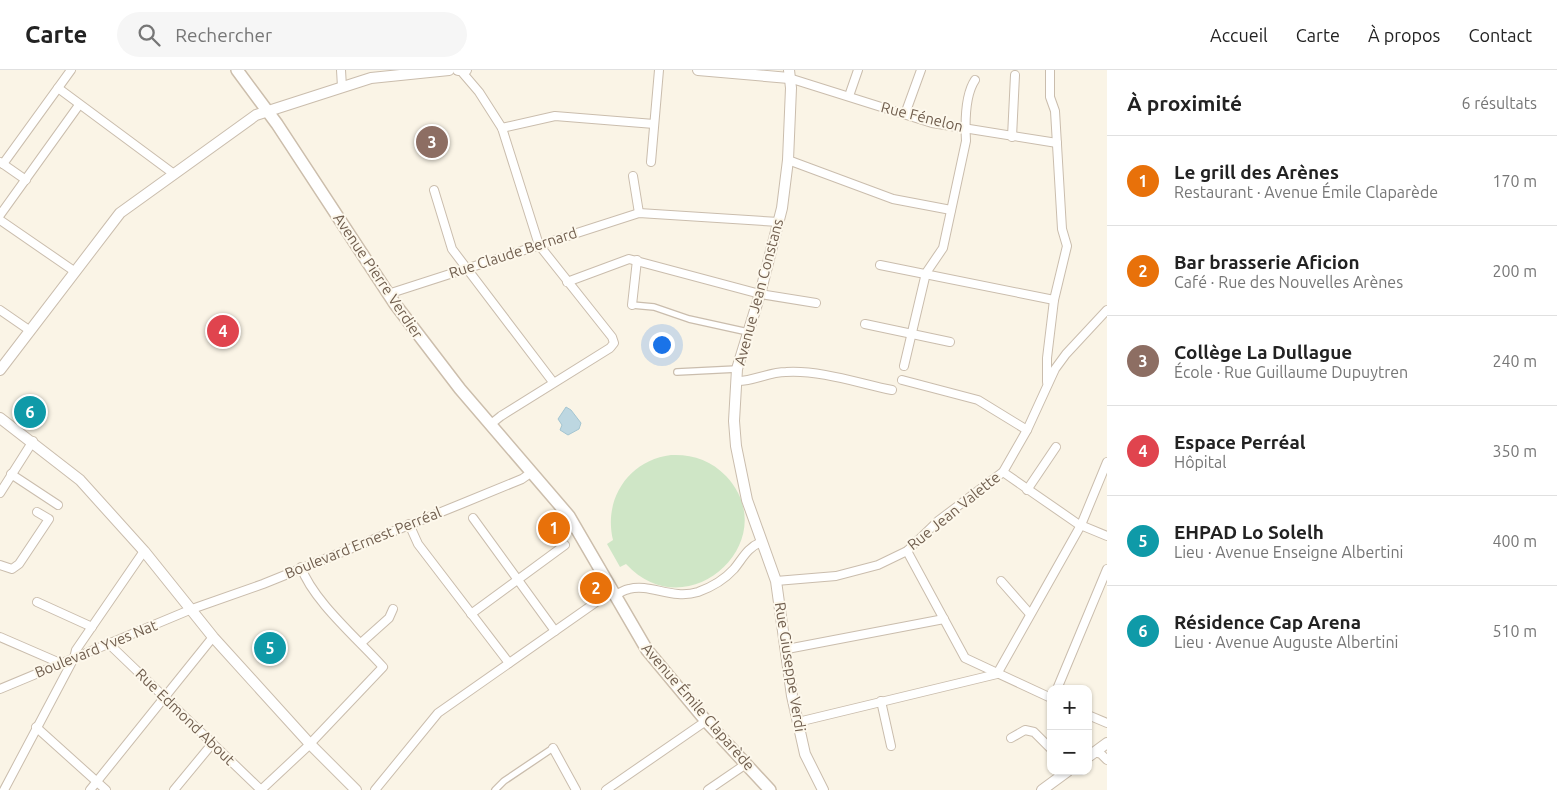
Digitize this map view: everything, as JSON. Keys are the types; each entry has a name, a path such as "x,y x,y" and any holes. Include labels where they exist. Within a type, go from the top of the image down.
{"main road":[{"name":"Avenue Pierre Verdier","path":"238,70 268,110 388,294 460,389 532,472"},
{"name":"Avenue Émile Claparède","path":"532,472 570,516 647,650 706,721 770,790"}],"street":[{"path":"26,180 2,163 71,70"},
{"path":"341,70 342,87"},
{"path":"0,370 120,213 256,115 371,78 403,72 449,70"},
{"path":"464,70 502,128 539,245 614,342 610,348 553,382 491,424"},
{"path":"651,162 659,70"},
{"path":"698,70 789,74"},
{"path":"849,96 858,70"},
{"path":"905,114 921,70"},
{"path":"1046,384 1046,358 1054,300 1067,246 1062,228 1055,112 1050,97 1050,70"},
{"name":"Rue Fénelon","path":"789,74 849,96 932,122 1012,137 1057,143"},
{"name":"Avenue Jean Constans","path":"760,542 747,500 736,446 734,413 738,381 737,369 760,294 779,222 788,160 792,88 789,74"},
{"path":"1012,137 1015,75"},
{"path":"904,366 926,273 943,248 966,141 965,128 970,86 975,80"},
{"path":"58,88 174,174"},
{"path":"0,215 79,105"},
{"path":"502,128 555,116 654,124"},
{"path":"788,160 893,199 951,210"},
{"path":"633,176 639,213"},
{"path":"434,190 452,249 553,382"},
{"name":"Rue Claude Bernard","path":"388,294 639,213 779,222"},
{"path":"0,220 74,271"},
{"path":"567,282 628,259 760,294 816,303"},
{"path":"637,260 632,305 654,308 689,319 748,332"},
{"path":"880,265 1054,300"},
{"path":"0,310 29,330"},
{"name":"Rue Jean Valette","path":"776,581 836,576 878,565 907,551 938,521 1003,472 1027,430 1046,384 1066,354 1107,310"},
{"path":"865,324 950,342"},
{"path":"677,372 737,369"},
{"path":"738,381 747,381 773,373 796,372 892,390"},
{"path":"902,380 978,400 1027,430"},
{"path":"0,418 33,441 80,480 144,551 213,637 310,744 356,790"},
{"path":"0,493 33,441"},
{"path":"1027,490 1056,447"},
{"path":"798,722 997,674 1082,525 1103,481 1107,462"},
{"name":"Boulevard Ernest Perréal","path":"192,609 263,584 522,479 532,472"},
{"path":"1003,472 1027,490 1082,525 1107,536"},
{"path":"12,474 58,505"},
{"path":"0,565 12,569 19,564 49,519 37,512"},
{"path":"473,518 555,631"},
{"path":"409,524 416,541 509,663"},
{"path":"375,790 438,712 555,631 614,593 637,588 671,594 696,592 712,586 723,579 747,550 760,542"},
{"name":"Rue Giuseppe Verdi","path":"760,542 776,581 787,649 792,696 805,754 823,790"},
{"path":"471,614 516,579 565,545"},
{"path":"4,790 36,726 74,658 76,650 144,551"},
{"path":"907,551 965,658 1047,696"},
{"path":"261,790 310,744 383,667 316,595 305,579 301,567"},
{"path":"1059,685 1107,568"},
{"path":"1002,581 1030,614"},
{"path":"37,602 92,627"},
{"name":"Boulevard Yves Nat","path":"0,689 192,609"},
{"path":"361,643 389,618 393,609"},
{"path":"787,649 944,619"},
{"path":"0,637 60,663"},
{"path":"90,790 213,637"},
{"name":"Rue Edmond About","path":"109,644 261,790"},
{"path":"881,701 891,746"},
{"path":"1092,717 1107,723"},
{"path":"606,790 706,721"},
{"path":"36,726 106,790"},
{"path":"1011,738 1025,730 1034,732 1047,745"},
{"path":"1092,753 1107,743"},
{"path":"174,790 212,744"},
{"path":"495,790 504,781 553,748 576,790"},
{"path":"1092,754 1101,754 1107,760"},
{"path":"708,790 746,764"},
{"path":"1042,790 1063,775"}],"green space":[{"path":"671,455 701,459 720,470 726,476 741,501 744,526 737,550 722,569 701,582 676,588 651,582 626,564 620,567 607,544 613,540 612,510 622,484 643,465 656,458"}],"water":[{"path":"566,407 571,410 581,423 579,429 568,435 560,430 562,425 558,419"}],"place":[{"name":"Collège La Dullague","path":"432,142"},
{"name":"Espace Perréal","path":"223,331"},
{"name":"Résidence Cap Arena","path":"30,412"},
{"name":"Le grill des Arènes","path":"554,528"},
{"name":"Bar brasserie Aficion","path":"596,588"},
{"name":"EHPAD Lo Solelh","path":"270,648"}]}
